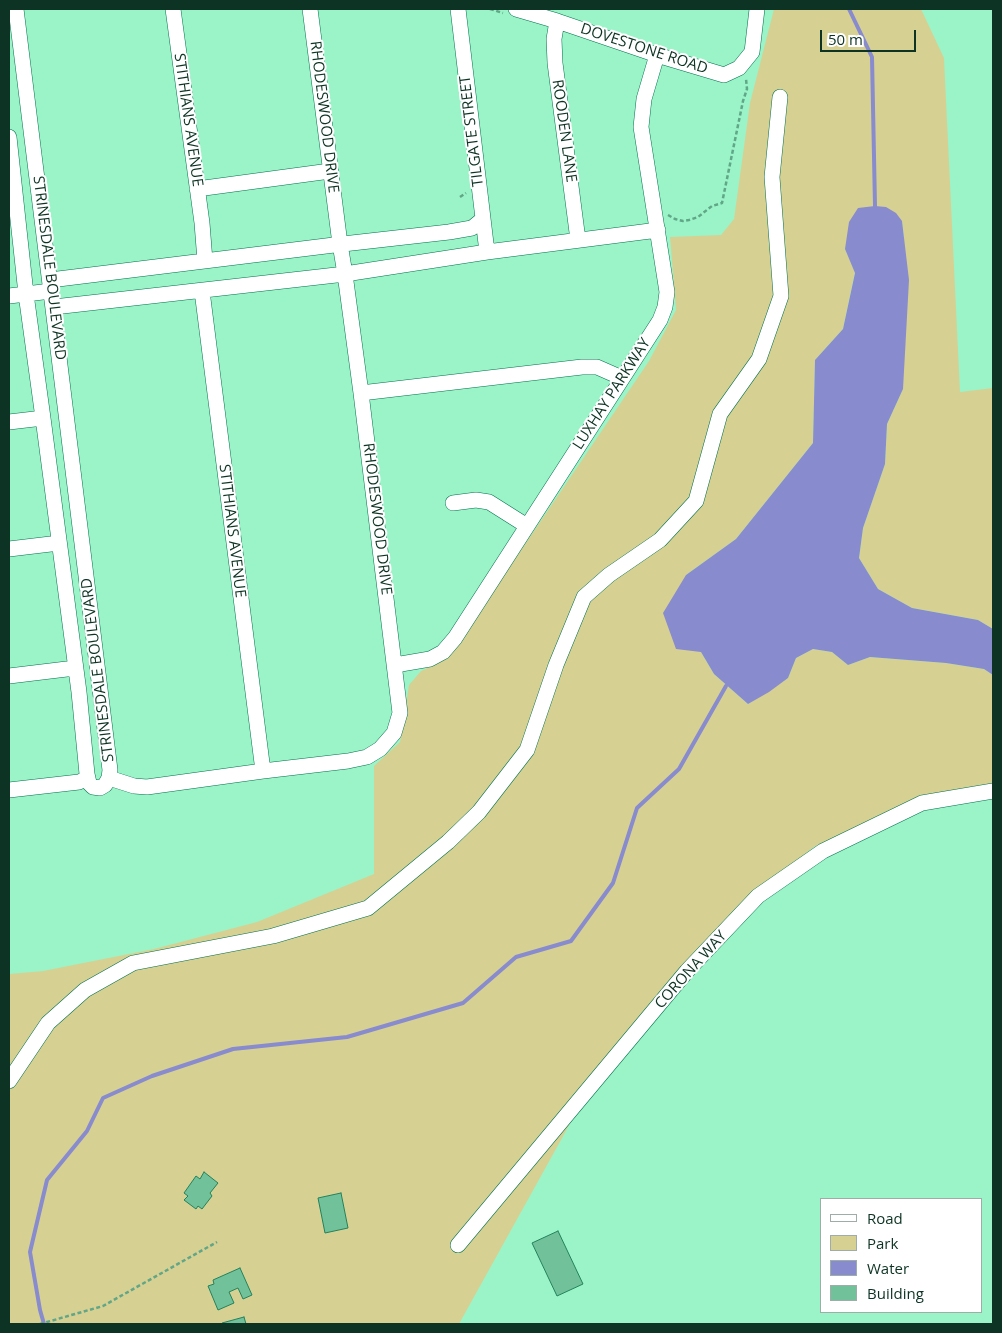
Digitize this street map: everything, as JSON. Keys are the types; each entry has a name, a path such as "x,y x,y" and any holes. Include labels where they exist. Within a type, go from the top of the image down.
{"street":[{"name":"STRINESDALE BOULEVARD","path":"9,137 11,173 79,692 88,778 89,783 93,787 100,788 105,785 109,778 110,770 36,169 15,45 16,9"},
{"name":"STITHIANS AVENUE","path":"173,9 202,223 205,261"},
{"name":"RHODESWOOD DRIVE","path":"109,778 134,786 147,787 367,757 380,749 394,733 400,712 361,393 330,172 310,9"},
{"name":"TILGATE STREET","path":"458,9 487,252"},
{"name":"DOVESTONE ROAD","path":"516,9 724,75 739,68 752,52 757,9"},
{"name":"ROODEN LANE","path":"557,21 554,39 555,64 578,240"},
{"name":"LUXHAY PARKWAY","path":"395,665 430,658 443,652 455,638 660,320 665,307 667,292 641,128 644,99 658,55"},
{"path":"9,1081 48,1023 85,990 133,964 273,936 368,908 448,842 479,812 527,750 556,665 584,597 609,575 660,540 696,501 720,414 759,359 781,296 772,177 780,97"},
{"path":"11,173 36,169"},
{"path":"197,189 330,172"},
{"path":"9,296 26,294 51,285 205,261 449,232 472,228 483,218"},
{"path":"54,308 345,274 487,252 658,230"},
{"name":"STITHIANS AVENUE","path":"202,291 263,770"},
{"path":"361,393 582,367 597,367 622,378"},
{"path":"9,422 44,418"},
{"path":"453,503 476,500 489,502 527,526"},
{"path":"9,549 59,543"},
{"path":"9,676 75,668"},
{"path":"9,790 80,782 88,778"},
{"name":"CORONA WAY","path":"458,1245 687,971 758,896 822,851 922,803 993,790"}],"path":[{"path":"667,215 683,221 689,220 698,217 712,206 722,202 747,89 746,74"},
{"path":"40,1324 103,1306 217,1242"}],"green space":[{"path":"774,9 921,9 944,58 960,392 993,388 993,629 978,620 912,608 878,589 859,558 863,528 885,464 887,424 903,389 904,237 902,221 845,249 855,272 843,329 815,360 813,443 736,539 686,575 701,652 714,674 748,704 788,678 796,658 813,649 832,652 848,665 870,657 946,663 984,669 993,675 993,784 920,797 814,847 748,899 582,1102 459,1324 9,1324 9,974 43,971 154,949 257,922 374,874 374,766 400,742 409,685 421,671 448,658 649,361 676,310 670,237 721,235 734,219 750,103"}],"water":[{"path":"886,207 896,213 902,221 909,280 903,389 887,424 885,464 863,528 859,558 878,589 912,608 978,620 993,629 993,675 984,669 946,663 870,657 848,665 832,652 813,649 796,658 788,678 748,704 714,674 701,652 676,649 663,613 686,575 736,539 813,443 815,360 843,329 855,273 845,249 849,222 858,208"}],"building":[{"path":"204,1172 218,1183 210,1193 212,1196 202,1209 198,1206 196,1209 184,1200 188,1196 184,1193 196,1176 200,1179"},
{"path":"341,1193 348,1228 325,1233 318,1198"},
{"path":"558,1231 583,1284 557,1296 532,1243"},
{"path":"240,1268 252,1295 243,1299 238,1288 229,1292 234,1303 218,1310 208,1286 214,1284 213,1280"},
{"path":"244,1317 246,1324 222,1324 222,1323"}],"waterway":[{"path":"849,9 872,57 875,206"},
{"path":"44,1324 30,1252 47,1180 87,1131 103,1098 152,1076 233,1049 347,1037 463,1003 516,957 571,941 613,883 637,808 679,769 726,686"}]}
